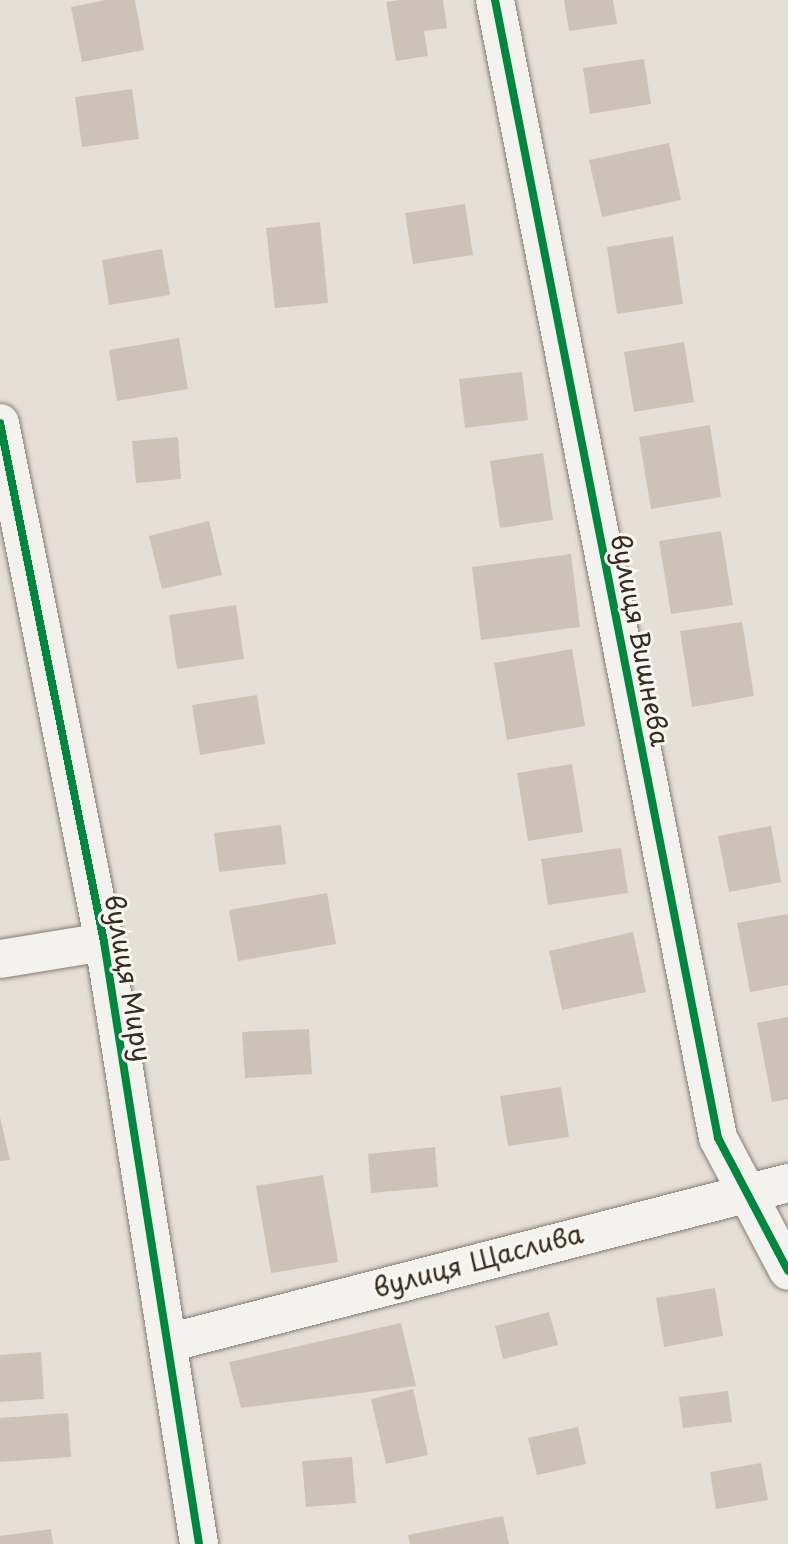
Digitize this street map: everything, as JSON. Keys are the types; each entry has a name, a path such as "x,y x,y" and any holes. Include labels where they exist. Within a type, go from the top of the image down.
{"street":[{"name":"вулиця Вишнева","path":"495,0 718,1138 751,1192 788,1271"},
{"name":"вулиця Миру","path":"0,423 104,942 199,1544"},
{"path":"0,959 104,942"},
{"name":"вулиця Щаслива","path":"168,1343 788,1183"}],"building":[{"path":"106,0 135,0 144,50 82,62 71,7"},
{"path":"443,0 447,28 424,31 428,56 396,61 386,2"},
{"path":"564,0 613,0 617,24 569,31"},
{"path":"644,59 651,104 590,114 583,68"},
{"path":"132,89 139,139 82,147 75,97"},
{"path":"669,143 681,200 602,217 589,160"},
{"path":"465,204 473,255 413,264 405,213"},
{"path":"320,222 328,303 275,308 266,228"},
{"path":"673,236 683,304 617,314 607,247"},
{"path":"162,249 170,295 109,305 102,260"},
{"path":"179,338 188,389 117,401 109,350"},
{"path":"684,342 694,402 634,412 624,352"},
{"path":"522,372 528,420 465,428 459,379"},
{"path":"710,425 721,497 651,509 639,437"},
{"path":"178,437 181,479 136,483 132,441"},
{"path":"543,453 553,520 500,528 490,461"},
{"path":"209,521 222,575 162,589 149,536"},
{"path":"721,531 733,605 671,614 659,541"},
{"path":"571,554 580,627 481,640 472,567"},
{"path":"236,605 244,659 177,669 169,615"},
{"path":"742,622 754,696 692,707 680,631"},
{"path":"572,649 585,726 507,740 494,663"},
{"path":"257,695 265,744 200,755 192,705"},
{"path":"572,764 583,832 528,841 517,773"},
{"path":"281,825 286,864 219,872 214,833"},
{"path":"771,826 781,882 729,892 718,836"},
{"path":"621,848 628,893 548,905 541,859"},
{"path":"327,893 336,944 238,961 229,910"},
{"path":"788,914 788,985 750,992 737,923"},
{"path":"633,932 646,992 562,1010 549,951"},
{"path":"788,1017 788,1099 772,1102 757,1023"},
{"path":"309,1029 312,1074 245,1078 242,1032"},
{"path":"561,1087 569,1137 508,1146 500,1096"},
{"path":"0,1117 10,1160 0,1161"},
{"path":"435,1147 438,1187 371,1193 368,1154"},
{"path":"323,1175 338,1262 271,1273 256,1186"},
{"path":"715,1288 723,1336 664,1347 656,1298"},
{"path":"549,1312 558,1345 503,1359 495,1326"},
{"path":"401,1323 416,1386 241,1408 229,1362"},
{"path":"41,1352 44,1399 0,1402 0,1355"},
{"path":"413,1389 428,1455 386,1464 371,1399"},
{"path":"728,1391 732,1422 683,1428 679,1397"},
{"path":"68,1413 71,1457 0,1462 0,1418"},
{"path":"578,1427 586,1464 537,1475 528,1438"},
{"path":"352,1457 356,1503 306,1507 302,1461"},
{"path":"761,1463 768,1500 716,1509 710,1472"},
{"path":"503,1516 509,1544 410,1544 408,1535"},
{"path":"51,1529 53,1544 0,1544 0,1536"}],"cycle path":[{"path":"495,0 718,1138 788,1271"},
{"path":"0,423 104,942 199,1544"}]}
